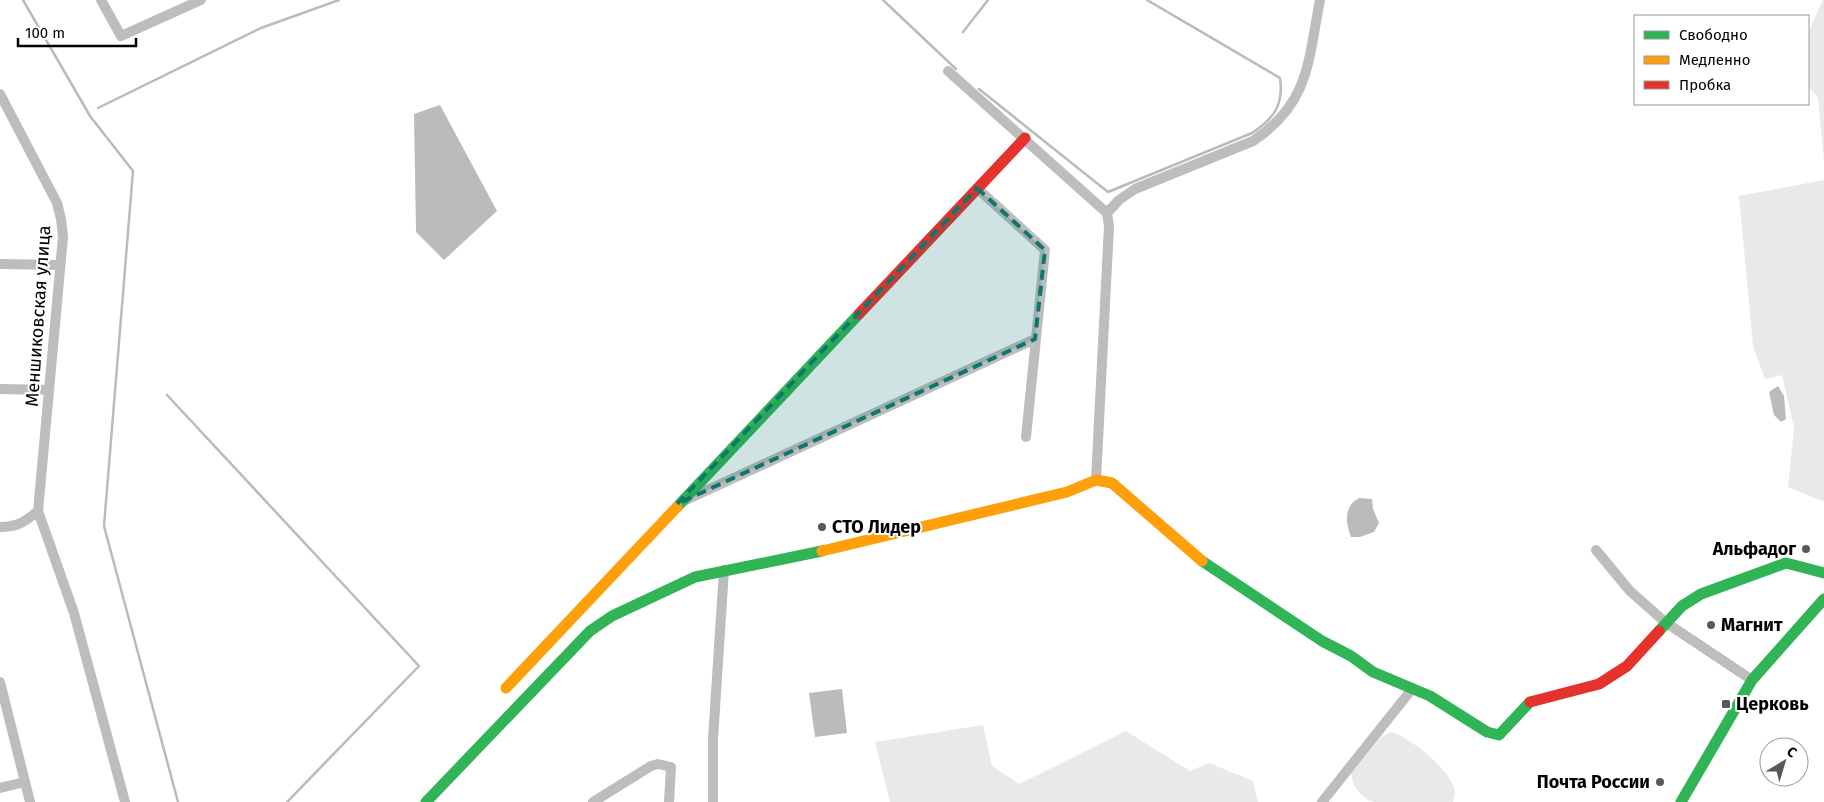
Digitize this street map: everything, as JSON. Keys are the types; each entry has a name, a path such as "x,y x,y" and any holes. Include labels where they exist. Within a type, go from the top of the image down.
{"street":[{"path":"101,0 121,36 201,0"},
{"path":"1107,213 1119,200 1135,189 1253,141 1270,130 1292,106 1306,76 1320,0"},
{"path":"948,71 1107,213 1109,226 1096,480"},
{"name":"Меншиковская улица","path":"0,94 57,203 63,237 38,511"},
{"path":"506,688 677,504 1025,138"},
{"path":"977,188 1045,250 1026,437"},
{"path":"0,264 60,265"},
{"path":"677,504 1035,339"},
{"path":"0,389 49,390"},
{"path":"426,802 590,631 612,616 695,577 724,570 764,564 897,534 1067,492 1096,480 1112,483 1199,559 1322,641 1351,656 1373,672 1430,696 1487,732 1499,735 1532,700 1599,684 1627,666 1664,621 1682,606 1701,594 1786,563 1824,573"},
{"path":"0,526 14,527 25,522 38,511 74,613 126,802"},
{"path":"1596,550 1630,591 1664,621 1752,680"},
{"path":"713,802 713,738 724,570"},
{"path":"1681,802 1752,680 1824,599"},
{"path":"0,685 30,802"},
{"path":"1322,802 1412,689"},
{"path":"593,802 651,766 658,764 671,767 669,802"},
{"path":"0,788 25,782"}],"highlighted area":[{"path":"977,188 1045,250 1035,339 677,504"}],"shaded area":[{"path":"1824,0 1824,162 1818,98 1809,87 1809,31"},
{"path":"440,105 497,211 444,260 416,232 414,114"},
{"path":"1824,180 1824,502 1788,487 1794,428 1782,375 1765,379 1753,346 1739,196"},
{"path":"1778,386 1784,396 1786,419 1781,422 1774,415 1769,392"},
{"path":"1359,498 1372,499 1373,509 1379,523 1374,532 1360,537 1351,537 1347,520 1348,510 1354,501"},
{"path":"842,689 847,733 815,737 809,693"},
{"path":"983,725 992,766 1019,784 1126,731 1190,771 1209,763 1253,781 1258,802 890,802 875,742"},
{"path":"1391,732 1419,747 1438,764 1452,783 1455,791 1453,802 1374,802 1365,798 1358,791 1353,783 1351,774 1380,738"}],"waterway":[{"path":"23,0 90,116 133,171 104,526 178,802"},
{"path":"98,108 261,28 339,0"},
{"path":"883,0 956,69"},
{"path":"963,32 988,0"},
{"path":"979,89 1108,192 1252,133 1260,128 1272,116 1279,103 1280,78 1147,0"},
{"path":"167,395 419,666 287,802"}],"traffic: fast":[{"path":"677,507 859,314"},
{"path":"426,802 590,631 612,616 695,577 822,551"},
{"path":"1202,561 1322,641 1351,656 1373,672 1430,696 1487,732 1499,735 1530,702"},
{"path":"1659,631 1682,606 1701,594 1786,563 1824,573"},
{"path":"1681,802 1752,680 1824,599"}],"traffic: slow":[{"path":"822,551 1067,492 1096,480 1112,483 1202,561"},
{"path":"506,688 677,507"}],"traffic: jam":[{"path":"859,314 1025,138"},
{"path":"1530,702 1599,684 1627,666 1659,631"}],"place":[{"name":"СТО Лидер","path":"822,527"},
{"name":"Альфадог","path":"1806,549"},
{"name":"Магнит","path":"1711,625"},
{"name":"Церковь","path":"1726,704"},
{"name":"Почта России","path":"1660,782"}]}
